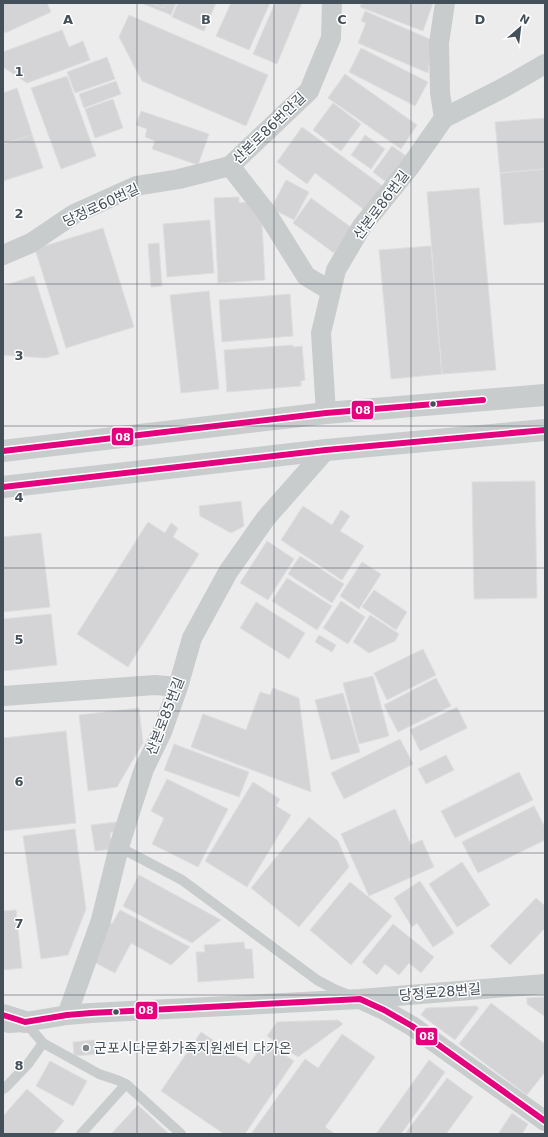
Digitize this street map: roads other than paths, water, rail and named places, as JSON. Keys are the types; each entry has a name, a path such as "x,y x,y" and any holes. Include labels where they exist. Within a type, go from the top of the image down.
{"street":[{"name":"산본로86번안길","path":"330,291 306,276 266,212 230,166 308,90 331,38 332,3"},
{"path":"445,3 439,43 440,93 444,118 503,88 545,64"},
{"name":"산본로86번길","path":"326,412 321,333 336,270 362,226 409,168 444,118"},
{"name":"당정로60번길","path":"3,255 31,244 74,214 136,186 179,179 230,166"},
{"path":"3,451 326,412 545,395"},
{"path":"3,487 326,450 545,430"},
{"name":"산본로85번길","path":"66,1015 101,920 119,847 144,770 162,732 178,687 192,638 228,572 266,518 326,450"},
{"path":"3,696 155,685 178,687"},
{"name":"당정로28번길","path":"3,1023 25,1022 66,1015 360,999 545,984"},
{"path":"360,999 384,1010 412,1026 540,1114"},
{"path":"3,1015 25,1022"}],"lane":[{"path":"119,847 182,880 318,980 336,990 360,999"},
{"path":"25,1022 43,1043 99,1074 126,1084 181,1134"},
{"path":"3,1089 28,1064 43,1043"},
{"path":"81,1134 126,1084"}],"place":[{"name":"군포시다문화가족지원센터 다가온","path":"86,1048"}]}
